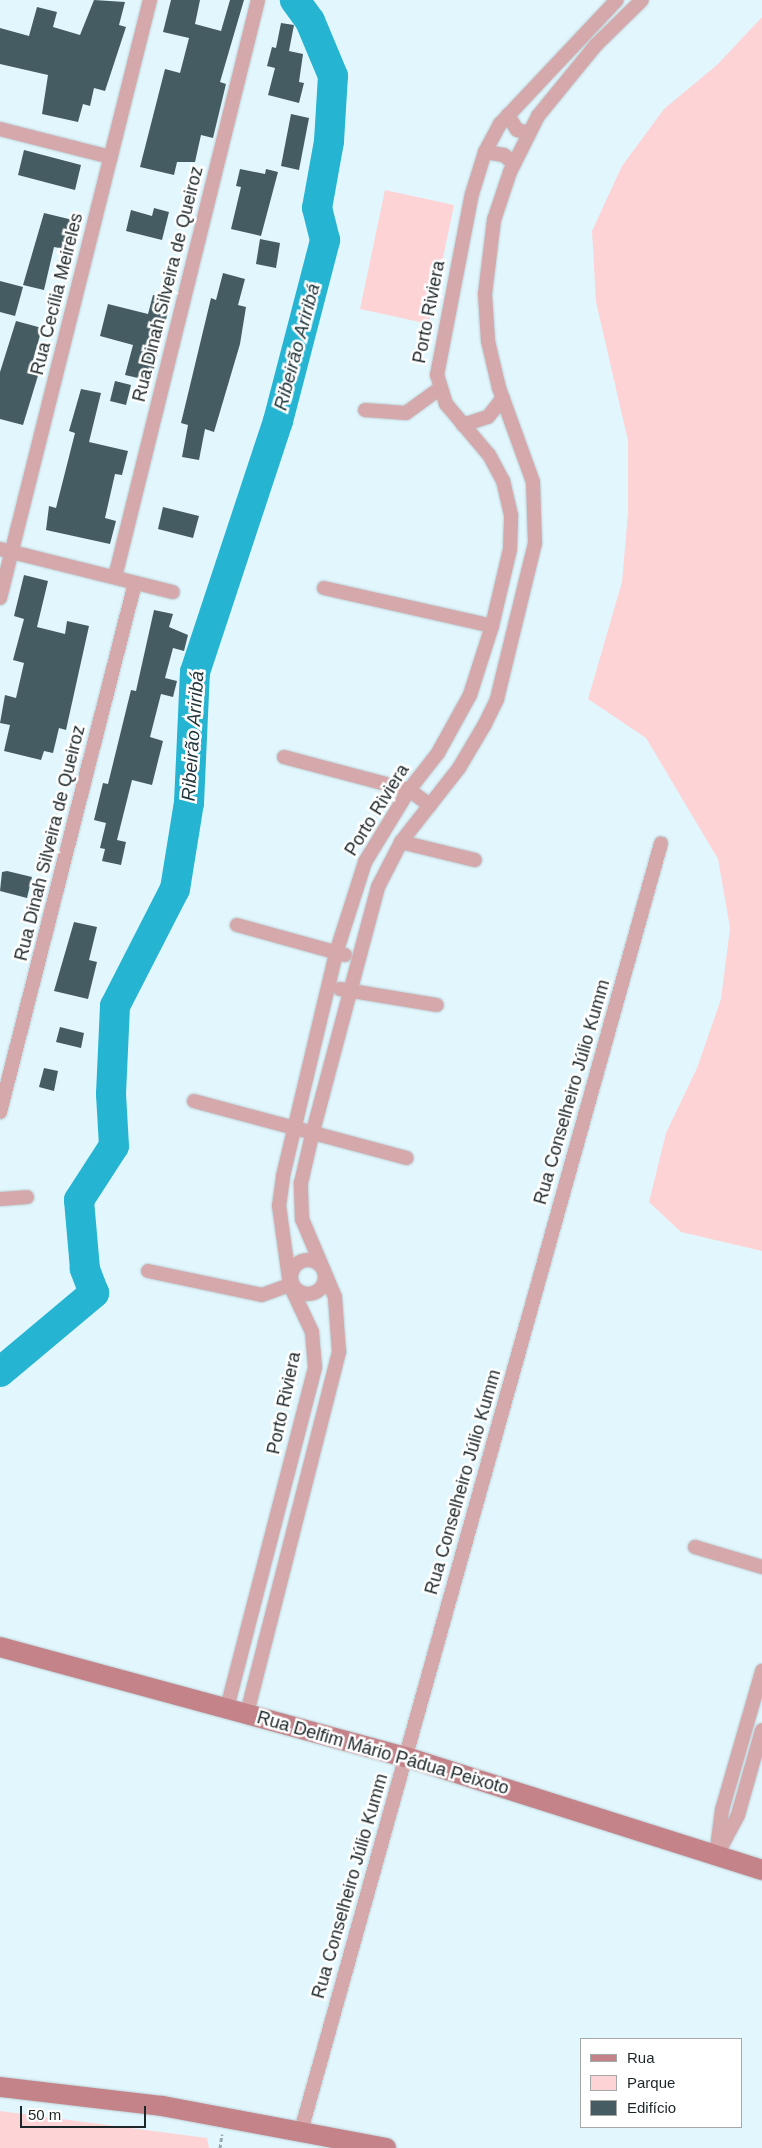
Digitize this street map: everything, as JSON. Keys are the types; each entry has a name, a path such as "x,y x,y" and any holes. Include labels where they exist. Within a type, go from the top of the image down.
{"main road":[{"name":"Rua Delfim Mário Pádua Peixoto","path":"0,1647 247,1712 406,1757 762,1870"},
{"path":"0,2087 162,2106 386,2148"}],"street":[{"name":"Rua Cecília Meireles","path":"0,598 6,550 111,157 150,0"},
{"name":"Rua Dinah Silveira de Queiroz","path":"115,577 258,0"},
{"name":"Porto Riviera","path":"227,1708 296,1442 316,1355 312,1332 290,1284 279,1206 295,1126 336,953 365,862 409,790 438,753 470,695 492,626 510,549 511,515 497,468 463,425 439,389 437,364 472,194 485,152 508,114 617,0"},
{"path":"247,1712 335,1369 340,1335 335,1297 325,1268 302,1219 301,1183 312,1136 348,990 378,887 401,842 472,748 496,699 535,543 533,482 503,398 488,341 485,294 494,220 514,164 529,133 554,93 642,0"},
{"path":"508,114 517,130 529,133"},
{"path":"0,129 111,157"},
{"path":"485,152 504,155 514,164"},
{"path":"365,410 406,413 439,389"},
{"path":"463,425 488,417 503,398"},
{"path":"6,550 173,592"},
{"name":"Rua Dinah Silveira de Queiroz","path":"0,1112 135,583"},
{"path":"324,588 492,626"},
{"path":"284,757 409,790 430,805"},
{"path":"401,842 475,860"},
{"name":"Rua Conselheiro Júlio Kumm","path":"301,2131 661,842"},
{"path":"237,925 357,958"},
{"path":"329,986 438,1005"},
{"path":"194,1101 295,1126 312,1136 407,1158"},
{"path":"0,1199 27,1197"},
{"path":"290,1284 294,1266 302,1262 313,1260 325,1268"},
{"path":"290,1284 302,1293 312,1293 321,1287 325,1268"},
{"path":"148,1271 262,1295 290,1284"},
{"path":"296,1442 315,1447"},
{"path":"695,1547 762,1567"},
{"path":"247,1629 267,1634"},
{"path":"716,1856 722,1810 762,1671"},
{"path":"716,1856 738,1816 762,1730"},
{"path":"740,1746 756,1751"}],"path":[{"path":"220,2148 223,2131"}],"green space":[{"path":"762,17 762,1251 681,1232 649,1202 666,1133 697,1068 721,999 730,928 718,859 646,738 588,699 622,582 628,513 628,441 596,302 592,231 622,166 664,109 718,64"},
{"path":"385,190 454,205 429,324 360,309"},
{"path":"0,2111 207,2138 209,2148 0,2148"}],"building":[{"path":"94,0 125,2 119,25 126,27 105,91 94,88 90,106 83,104 78,122 42,114 48,75 0,64 0,28 29,36 37,7 57,12 53,27 80,35"},
{"path":"171,0 200,0 195,24 221,31 230,0 244,0 220,82 226,84 213,138 201,135 195,162 177,162 174,175 140,167 165,69 180,73 189,38 163,32"},
{"path":"281,23 294,25 289,51 303,54 299,82 304,83 299,103 268,95 275,68 267,66 272,47 276,48"},
{"path":"291,114 309,118 299,170 281,166"},
{"path":"24,150 81,165 75,190 18,175"},
{"path":"240,169 265,174 266,169 278,172 261,236 231,229 241,187 236,186"},
{"path":"154,208 169,212 162,240 126,231 131,210 152,216"},
{"path":"44,213 77,221 70,250 54,247 44,290 23,285"},
{"path":"260,239 280,243 276,268 256,264"},
{"path":"223,273 245,279 238,305 246,307 240,344 214,432 205,429 199,460 182,457 188,425 181,423 211,298 216,300"},
{"path":"0,281 23,287 15,316 0,312"},
{"path":"153,295 171,299 151,381 125,375 133,345 100,336 108,304 148,314"},
{"path":"16,321 42,328 31,368 40,369 23,425 0,419 0,372"},
{"path":"115,381 131,385 126,405 110,401"},
{"path":"81,389 101,393 89,442 128,451 122,475 115,474 105,518 116,521 110,544 46,530 49,506 56,508 75,433 69,431"},
{"path":"163,507 199,516 193,538 158,529"},
{"path":"24,575 48,581 37,627 65,634 67,621 89,626 66,730 59,728 53,753 44,751 41,760 4,751 10,725 0,723 5,695 16,698 24,663 13,660 24,619 14,616"},
{"path":"154,610 173,614 169,627 188,635 184,651 173,648 165,678 177,681 173,697 161,694 150,737 163,741 152,785 132,780 117,840 126,842 121,865 102,861 105,849 100,848 106,823 94,820 103,783 108,784 131,690 136,691"},
{"path":"7,871 32,877 27,898 0,891 2,872"},
{"path":"74,922 97,927 89,960 97,962 88,999 54,991"},
{"path":"60,1027 84,1033 81,1048 56,1042"},
{"path":"44,1068 58,1071 54,1091 39,1087"}],"waterway":[{"name":"Ribeirão Ariribá","path":"0,1372 94,1293 85,1269 79,1200 114,1146 111,1094 115,1006 175,889 189,803 195,672 278,421 325,240 317,208 329,141 333,76 310,21 295,0"}]}
